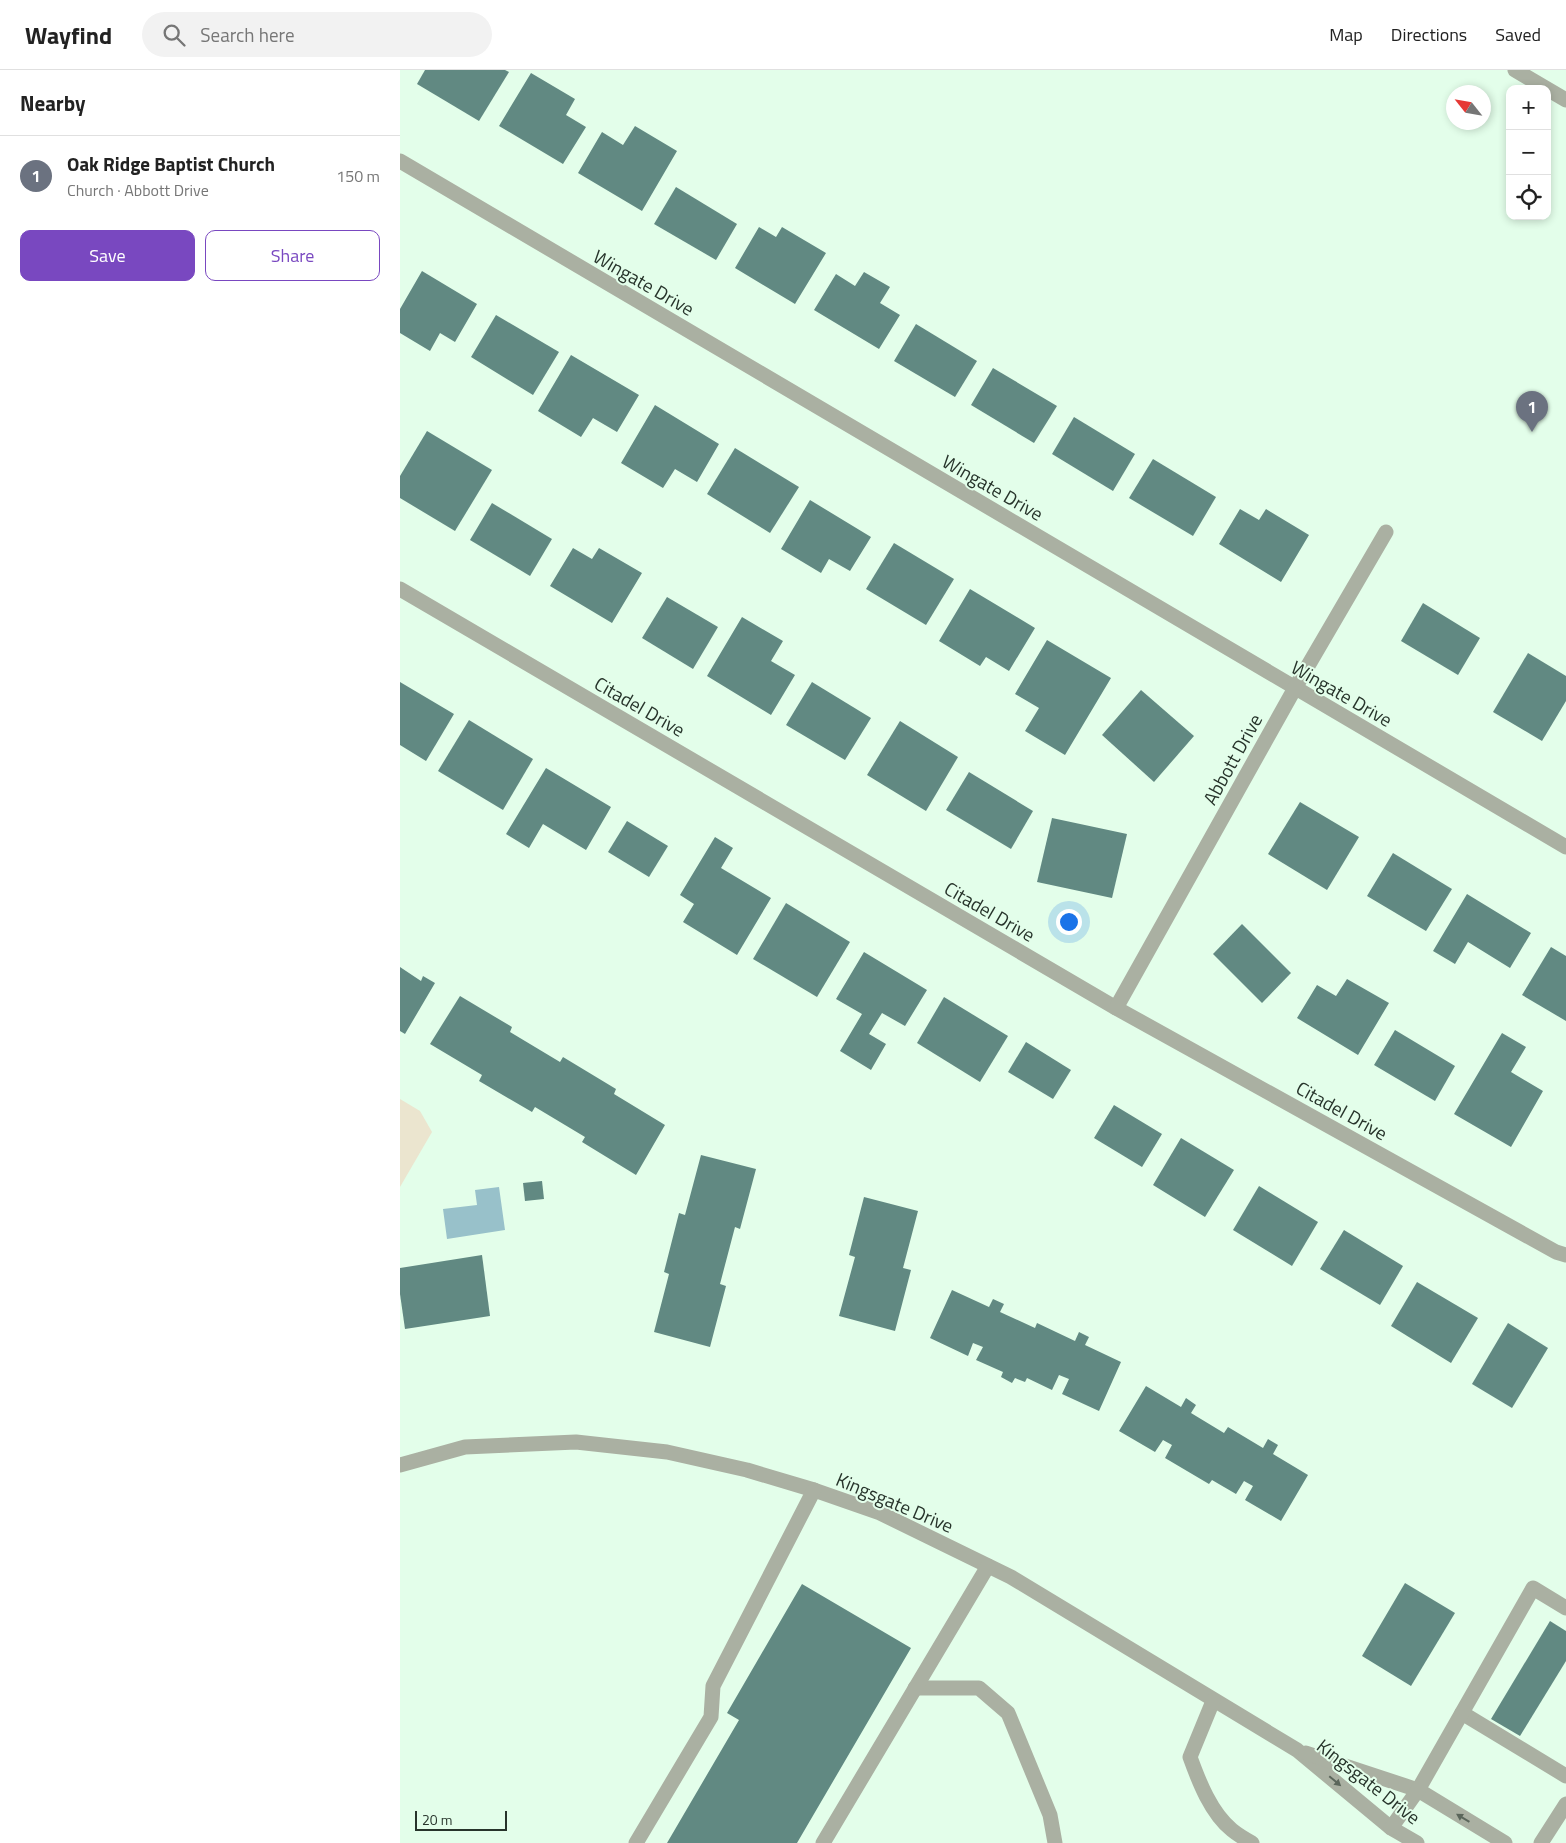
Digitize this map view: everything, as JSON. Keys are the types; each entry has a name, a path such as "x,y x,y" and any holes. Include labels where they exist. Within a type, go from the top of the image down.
{"street":[{"path":"1516,70 1564,94"},
{"name":"Wingate Drive","path":"400,161 1566,847"},
{"name":"Abbott Drive","path":"1116,1008 1295,688 1386,532"},
{"name":"Citadel Drive","path":"400,589 1116,1008 1556,1252 1566,1255"},
{"name":"Kingsgate Drive","path":"400,1465 465,1447 576,1442 667,1452 747,1470 814,1490 880,1513 1019,1582 1213,1701 1297,1750 1391,1828 1417,1843"},
{"path":"636,1843 711,1717 713,1686 814,1490"},
{"path":"823,1843 988,1566"},
{"path":"1391,1828 1418,1790 1533,1588 1566,1608"},
{"path":"915,1688 979,1688 1008,1713 1050,1815 1054,1843"},
{"path":"1213,1701 1190,1757 1200,1785 1215,1810 1231,1830 1252,1843"},
{"path":"1462,1713 1566,1776"},
{"name":"Kingsgate Drive","path":"1297,1750 1418,1790 1504,1843"},
{"path":"1541,1843 1566,1804"}],"shaded area":[{"path":"400,1099 420,1111 432,1132 400,1187"}],"water":[{"path":"499,1187 505,1230 447,1239 443,1209 477,1205 475,1190"}],"building":[{"path":"425,70 505,70 509,72 479,121 417,84"},
{"path":"531,73 575,99 566,115 586,127 563,164 499,126"},
{"path":"635,126 677,151 642,211 578,173 602,132 623,145"},
{"path":"676,187 737,224 716,260 654,224"},
{"path":"759,227 776,237 782,227 826,253 795,304 735,268"},
{"path":"422,271 477,304 455,342 440,333 430,351 400,333 400,309"},
{"path":"864,272 890,287 880,303 900,315 879,349 814,310 836,274 855,286"},
{"path":"496,315 559,352 533,395 471,357"},
{"path":"916,324 977,361 955,397 894,361"},
{"path":"571,355 639,395 617,432 593,418 581,437 538,411"},
{"path":"993,368 1057,406 1034,443 971,405"},
{"path":"655,405 719,444 697,482 675,469 663,488 621,463"},
{"path":"1074,417 1135,454 1113,491 1052,454"},
{"path":"427,431 492,470 455,531 400,498 400,476"},
{"path":"735,448 799,487 770,533 707,494"},
{"path":"1153,459 1216,497 1193,536 1129,498"},
{"path":"810,500 871,537 850,571 829,559 821,573 781,549"},
{"path":"492,503 552,539 530,576 470,540"},
{"path":"1240,509 1259,520 1266,509 1309,535 1281,582 1219,544"},
{"path":"894,543 954,579 926,625 866,589"},
{"path":"573,548 592,559 599,548 642,573 612,623 550,586"},
{"path":"970,589 1035,628 1009,671 986,657 980,666 939,641"},
{"path":"667,597 718,627 693,669 642,638"},
{"path":"1423,603 1480,638 1458,675 1401,641"},
{"path":"742,617 783,641 771,661 795,675 771,715 707,676"},
{"path":"1047,640 1111,678 1065,755 1025,731 1039,708 1015,694"},
{"path":"1528,653 1566,676 1566,701 1542,741 1493,712"},
{"path":"400,682 454,714 426,761 400,745"},
{"path":"812,682 871,718 845,760 786,725"},
{"path":"1141,690 1194,736 1154,782 1102,735"},
{"path":"469,720 533,759 503,810 438,771"},
{"path":"900,721 958,757 926,811 867,775"},
{"path":"546,768 611,807 586,850 543,824 529,848 506,834"},
{"path":"969,772 1033,811 1011,849 946,810"},
{"path":"1300,802 1359,837 1327,890 1268,854"},
{"path":"1052,818 1127,834 1112,898 1037,882"},
{"path":"627,821 668,846 649,877 608,852"},
{"path":"715,837 733,848 721,868 771,898 737,955 683,922 694,904 680,895"},
{"path":"1393,853 1452,889 1426,931 1367,896"},
{"path":"1467,894 1531,933 1510,968 1468,942 1455,964 1433,951"},
{"path":"786,903 850,942 817,997 753,959"},
{"path":"1242,924 1291,973 1262,1003 1213,954"},
{"path":"1551,947 1566,956 1566,1021 1522,995"},
{"path":"864,952 927,990 905,1026 882,1013 869,1034 886,1044 871,1070 840,1051 862,1014 836,999"},
{"path":"400,967 421,981 423,976 435,983 405,1034 400,1031"},
{"path":"1347,979 1389,1003 1358,1055 1297,1018 1317,985 1336,996"},
{"path":"460,996 512,1027 510,1032 560,1062 563,1057 616,1089 614,1094 665,1125 636,1175 582,1142 585,1137 535,1107 532,1112 479,1081 482,1075 430,1044"},
{"path":"944,997 1008,1036 980,1082 917,1043"},
{"path":"1395,1030 1455,1066 1435,1101 1374,1065"},
{"path":"1502,1033 1526,1047 1511,1072 1543,1091 1511,1147 1454,1114"},
{"path":"1026,1042 1071,1070 1053,1099 1008,1072"},
{"path":"1114,1105 1162,1134 1142,1167 1094,1138"},
{"path":"1181,1138 1234,1170 1205,1217 1153,1185"},
{"path":"701,1155 756,1169 740,1229 735,1227 720,1284 726,1286 710,1347 654,1332 669,1274 664,1272 679,1213 685,1215"},
{"path":"542,1181 544,1199 525,1201 523,1183"},
{"path":"1259,1186 1318,1222 1292,1266 1233,1230"},
{"path":"864,1197 918,1211 903,1268 911,1270 895,1331 839,1316 855,1257 849,1255"},
{"path":"1344,1230 1403,1266 1380,1305 1320,1269"},
{"path":"482,1255 490,1316 405,1329 400,1294 400,1268"},
{"path":"1417,1282 1478,1318 1451,1363 1391,1326"},
{"path":"952,1290 989,1307 993,1299 1004,1304 1000,1312 1035,1328 1037,1323 1075,1341 1079,1332 1089,1337 1085,1345 1121,1362 1099,1411 1062,1394 1069,1379 1059,1375 1052,1390 1027,1378 1025,1382 1015,1378 1012,1383 1001,1377 1003,1372 976,1360 983,1347 973,1343 968,1356 930,1338"},
{"path":"1508,1323 1548,1348 1512,1408 1472,1384"},
{"path":"1146,1386 1181,1407 1186,1398 1196,1405 1191,1413 1224,1433 1228,1427 1263,1448 1268,1439 1278,1445 1273,1454 1308,1475 1281,1521 1245,1500 1253,1486 1244,1481 1236,1494 1212,1480 1209,1484 1165,1458 1172,1445 1163,1440 1155,1452 1119,1431"},
{"path":"1405,1583 1455,1613 1411,1686 1362,1656"},
{"path":"802,1584 911,1648 797,1843 667,1843 739,1720 727,1713"},
{"path":"1550,1621 1566,1631 1566,1661 1520,1736 1491,1719"}],"place":[{"name":"Oak Ridge Baptist Church","path":"1532,432"}]}
